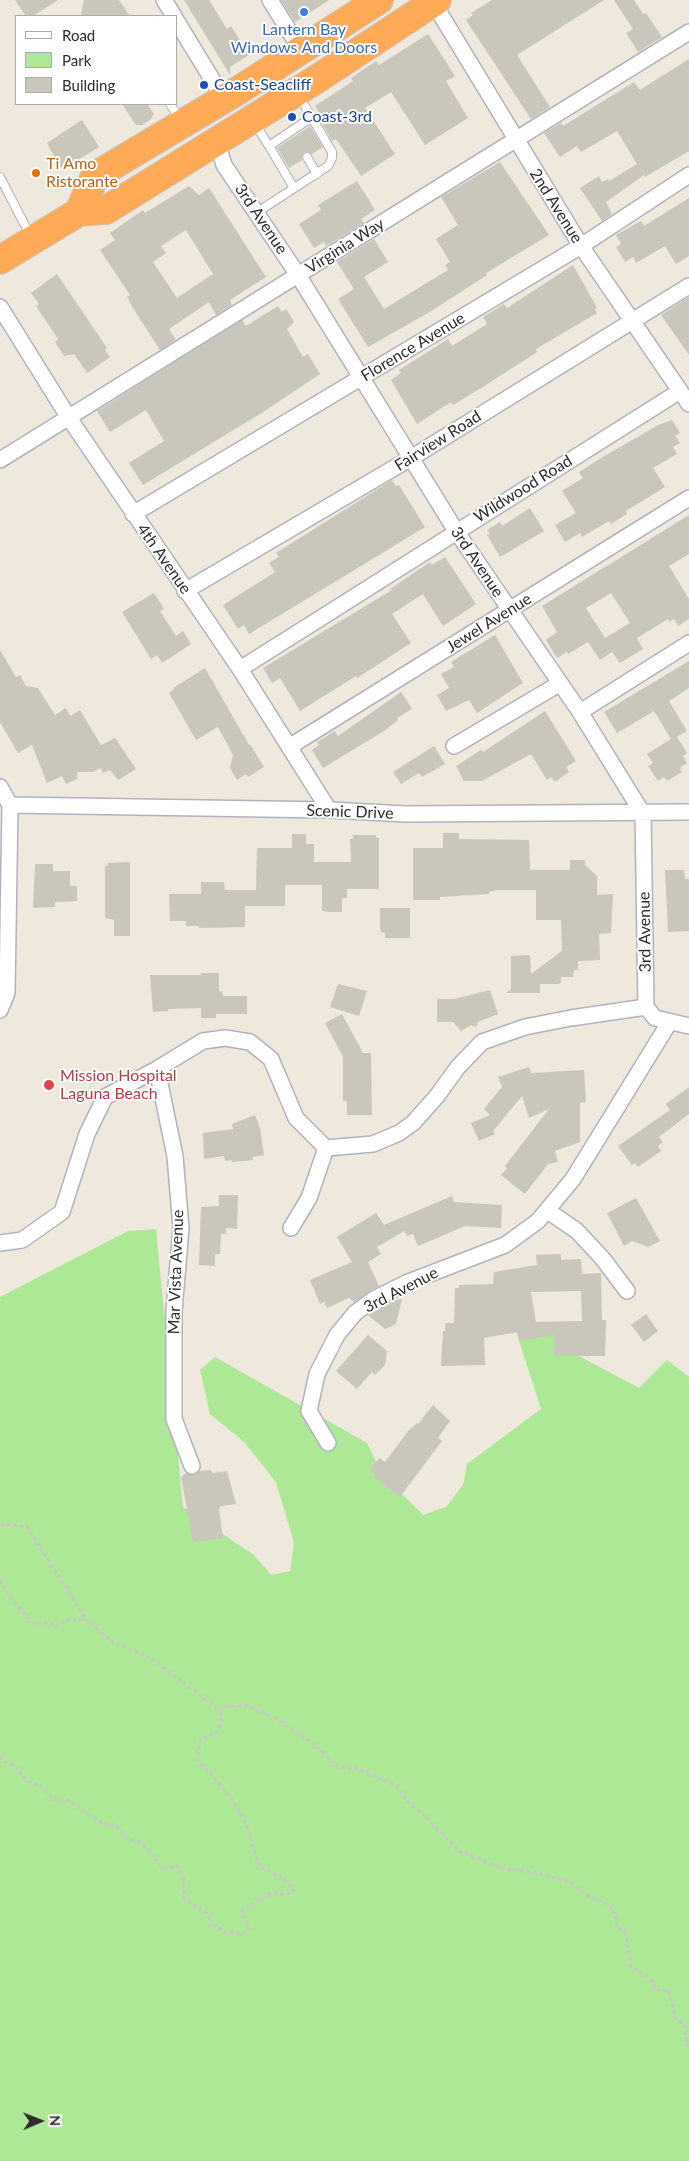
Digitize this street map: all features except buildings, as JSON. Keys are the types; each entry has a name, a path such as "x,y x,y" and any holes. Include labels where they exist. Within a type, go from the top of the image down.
{"highway":[{"path":"79,212 95,176 176,114 224,99 379,0"},
{"path":"353,17 368,17 424,0"},
{"path":"0,260 79,212 106,210 296,91 424,0"},
{"path":"208,146 226,115 236,106 314,57 318,49 309,45"},
{"path":"176,114 208,146"}],"street":[{"path":"164,0 173,15"},
{"path":"270,0 309,45"},
{"name":"2nd Avenue","path":"424,0 581,246 689,404"},
{"path":"178,29 224,99"},
{"name":"Virginia Way","path":"0,460 689,32"},
{"name":"3rd Avenue","path":"208,146 224,165 298,275 360,379 456,531 580,712 643,814 646,1007"},
{"name":"Florence Avenue","path":"133,514 581,246 689,175"},
{"name":"Fairview Road","path":"185,591 411,458 689,286"},
{"name":"4th Avenue","path":"0,307 69,418 185,591 240,669 329,810"},
{"name":"Wildwood Road","path":"240,669 680,390"},
{"name":"Jewel Avenue","path":"289,747 689,498"},
{"path":"580,712 689,643"},
{"path":"454,746 559,684"},
{"path":"0,787 10,805 7,993 0,1010"},
{"name":"Scenic Drive","path":"10,805 329,810 406,814 643,814 689,812"},
{"path":"0,1243 22,1240 62,1212 87,1134 105,1096 157,1069 203,1041 225,1038 250,1042 271,1059 296,1118 326,1148 373,1144 399,1133 413,1123 437,1096 458,1067 482,1042 525,1027 646,1007 655,1018 669,1023 689,1026"},
{"name":"3rd Avenue","path":"328,1443 309,1411 317,1374 337,1336 355,1313 374,1299 406,1283 505,1244 538,1221 573,1179 669,1023"},
{"name":"Mar Vista Avenue","path":"157,1069 175,1156 181,1228 174,1311 174,1419 192,1466"},
{"path":"291,1228 308,1198 326,1148"},
{"path":"548,1211 577,1231 603,1259 627,1291"}],"lane":[{"path":"256,212 317,174 330,162 332,152 296,91"},
{"path":"269,146 292,134 312,117"},
{"path":"252,119 294,188"},
{"path":"307,157 317,174"},
{"path":"0,177 33,240"}],"path":[{"path":"0,1524 27,1527 86,1620 110,1640 152,1659 221,1711"},
{"path":"0,1580 12,1600 33,1623 51,1623 57,1627 69,1619 86,1620"},
{"path":"221,1711 227,1707 246,1705 275,1718 306,1739 338,1767 358,1769 397,1786 408,1802 426,1817 459,1851 504,1869 535,1872 572,1883 587,1896 609,1905 616,1915 617,1927 626,1934 631,1967 650,1978 657,1990 669,1990 675,2017 685,2025 687,2044 689,2045"},
{"path":"0,1756 2,1761 15,1766 26,1780 43,1788 54,1800 68,1800 103,1824 116,1826 128,1839 142,1843 164,1869 176,1866 183,1876 185,1900 207,1913 212,1926 218,1925 224,1933 244,1934 249,1929 242,1910 272,1892 286,1895 294,1890 280,1876 259,1867 246,1823 228,1796 197,1759 201,1739 216,1732 221,1723 221,1711"}],"green space":[{"path":"156,1229 183,1507 254,1555 271,1575 290,1571 294,1543 276,1482 244,1442 210,1414 200,1370 215,1357 367,1443 381,1472 423,1515 446,1507 463,1485 467,1464 541,1409 514,1325 552,1323 577,1355 639,1388 667,1360 689,1377 689,2161 0,2161 0,1297 128,1231"}],"place":[{"name":"Lantern Bay Windows And Doors","path":"304,12"},
{"name":"Coast-Seacliff","path":"204,85"},
{"name":"Coast-3rd","path":"292,117"},
{"name":"Ti Amo Ristorante","path":"36,173"},
{"name":"Mission Hospital Laguna Beach","path":"49,1085"}]}
